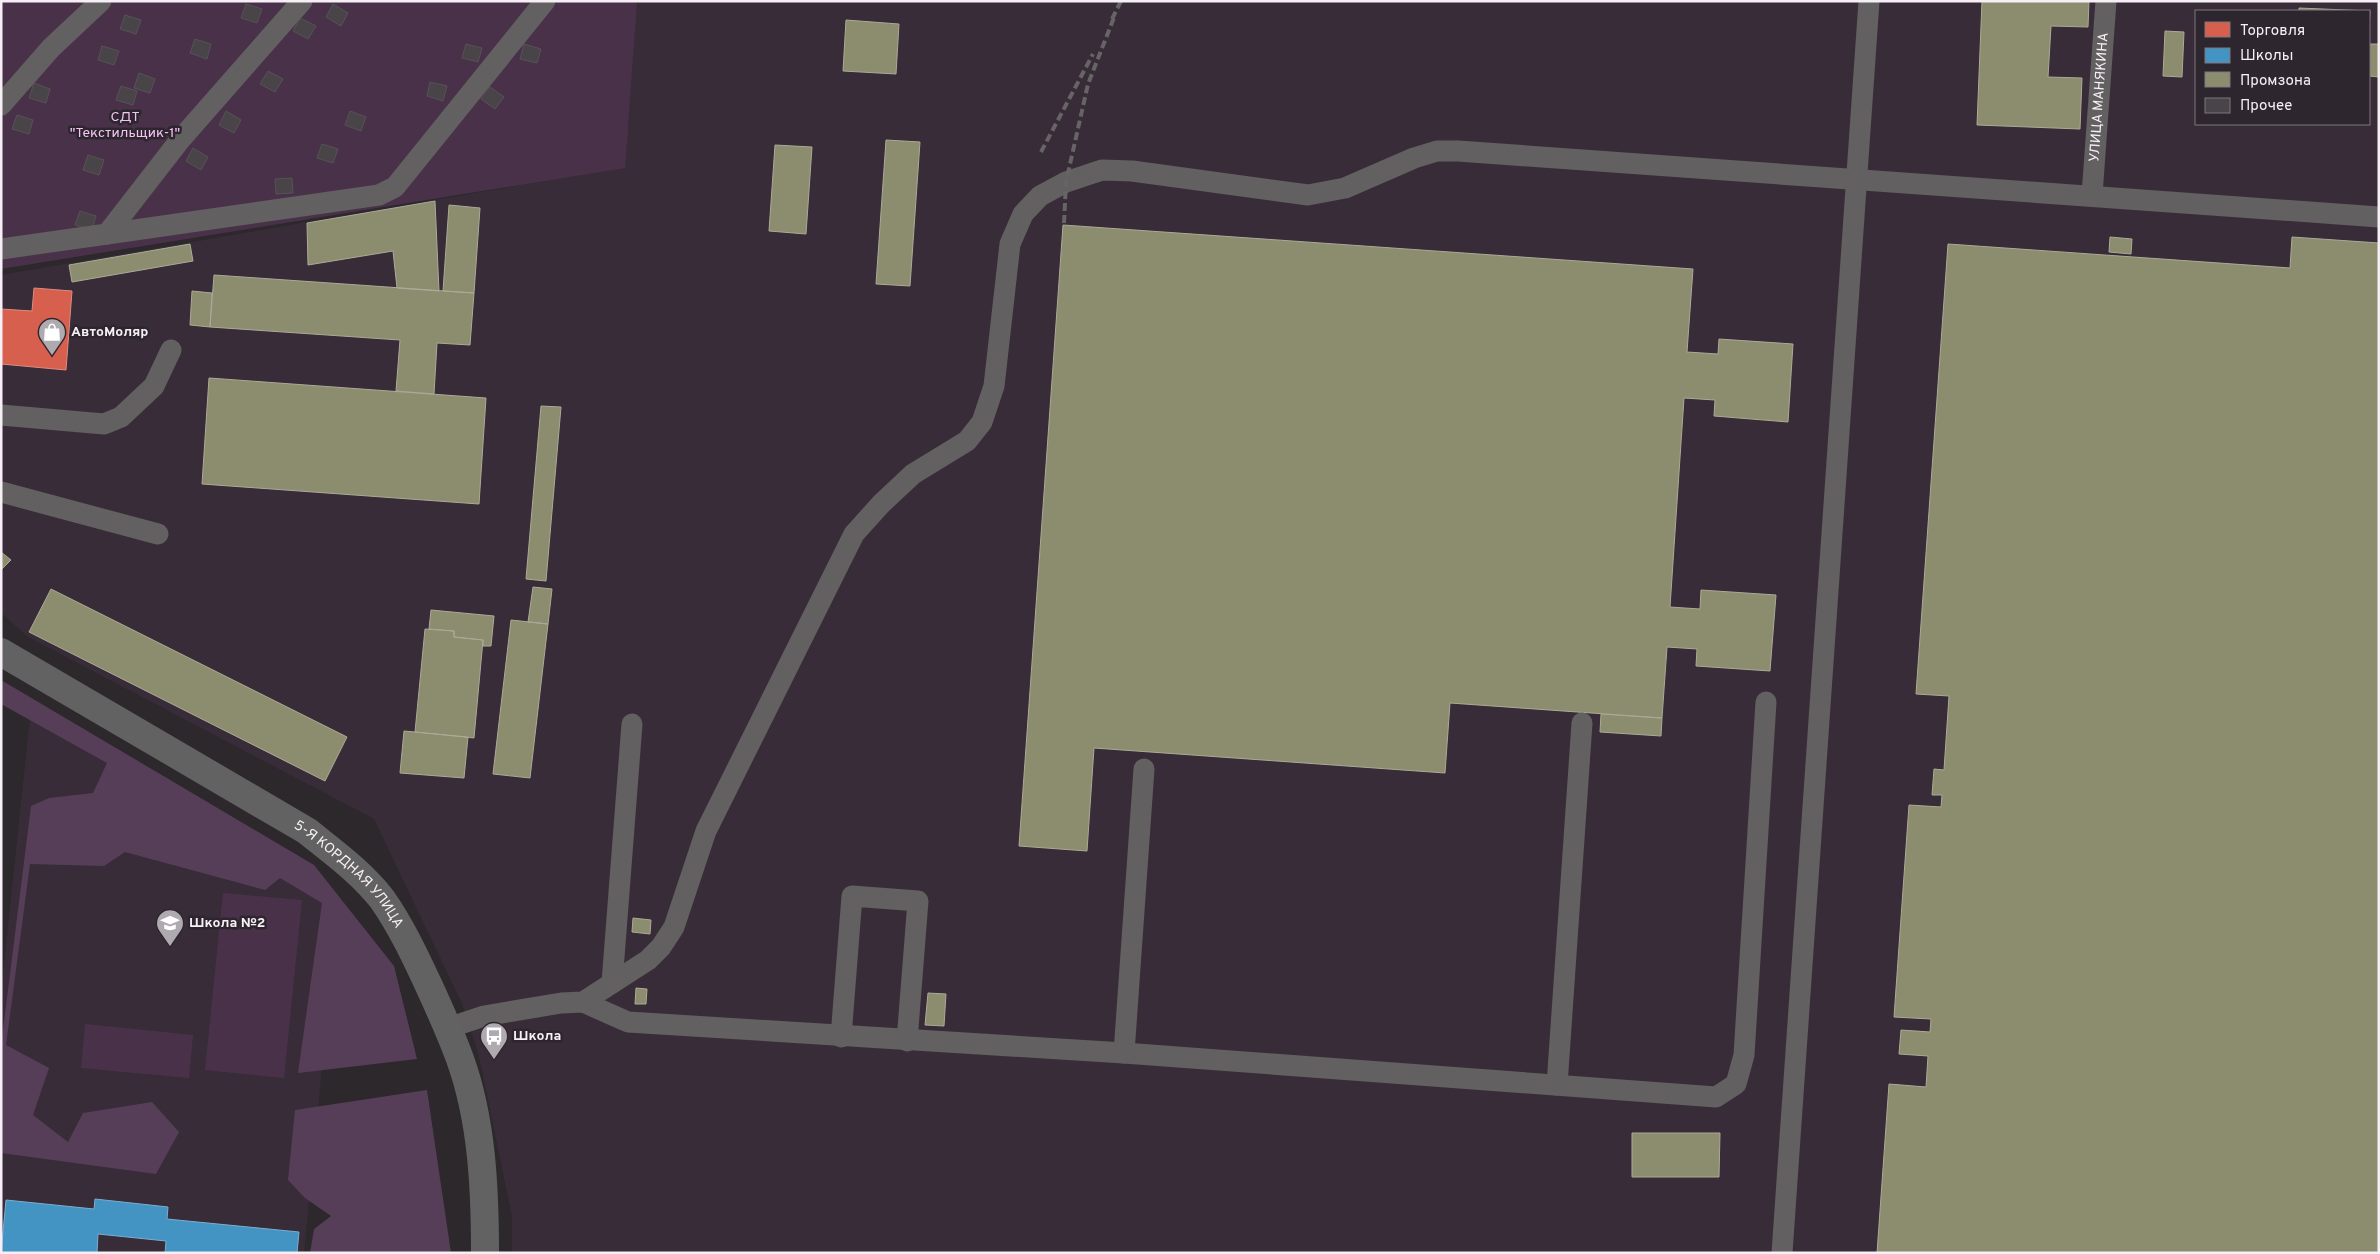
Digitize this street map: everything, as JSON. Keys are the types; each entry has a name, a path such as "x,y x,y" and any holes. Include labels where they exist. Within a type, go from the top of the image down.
{"main road":[{"name":"5-Я КОРДНАЯ УЛИЦА","path":"1,652 306,831 352,866 382,899 411,946 448,1028 470,1090 480,1144 485,1211 485,1253"}],"lane":[{"path":"1,105 51,48 101,1"},
{"path":"107,234 180,140 302,1"},
{"path":"1,248 379,195 396,187 545,1"},
{"path":"1782,1253 1869,1"},
{"name":"УЛИЦА МАНЯКИНА","path":"2092,195 2106,1"},
{"path":"583,1002 654,954 674,927 706,831 854,534 881,504 913,474 967,442 982,422 994,386 1010,244 1023,214 1040,196 1066,182 1102,170 1132,171 1308,195 1345,188 1414,158 1436,151 1451,151 2092,195 2379,217"},
{"path":"1,415 104,424 121,417 154,386 171,350"},
{"path":"1,492 158,534"},
{"path":"448,1028 484,1016 561,1003 583,1002 628,1022 841,1037 1124,1053 1716,1097 1736,1084 1744,1054 1766,702"},
{"path":"1557,1084 1582,723"},
{"path":"612,983 632,724"},
{"path":"1124,1053 1144,770"},
{"path":"841,1037 852,896 918,901 907,1041"}],"shaded area":[{"path":"634,1 2379,1 2379,1253 512,1253 512,1217 479,1056 463,1006 374,819 28,637 1,613 1,275 620,168"},
{"path":"1,680 314,865 394,966 417,1059 298,1073 322,903 280,878 265,890 125,852 104,866 30,864 6,1045 49,1068 33,1115 68,1142 83,1113 152,1102 179,1132 156,1174 1,1153 1,1046 31,806 49,798 93,793 107,763 1,704"},
{"name":"Школа №2","path":"31,708 338,902 304,1253 1,1253 1,992"},
{"path":"427,1090 451,1253 310,1253 314,1229 331,1216 305,1198 288,1180 295,1110"}],"green space":[{"name":"СДТ \"Текстильщик-1\"","path":"1,1 637,1 625,168 1,269"},
{"path":"223,893 302,900 284,1078 205,1070"},
{"path":"85,1024 193,1035 189,1078 81,1068"}],"building: Торговля":[{"path":"34,288 72,291 66,370 1,364 1,309 32,311"}],"building: Школы":[{"path":"95,1199 168,1207 167,1219 299,1232 297,1253 165,1253 166,1241 98,1234 97,1253 1,1253 6,1200 94,1209"}],"building: Промзона":[{"path":"1982,1 2089,1 2088,27 2051,26 2048,77 2082,78 2080,129 1977,125"},
{"path":"2299,8 2346,10 2299,10"},
{"path":"846,20 899,24 896,74 843,71"},
{"path":"2165,31 2184,32 2182,77 2163,76"},
{"path":"2370,44 2379,44 2379,77 2370,76"},
{"path":"886,140 920,142 910,286 876,284"},
{"path":"775,145 812,147 806,234 769,231"},
{"path":"435,201 439,291 397,288 393,251 308,265 307,223"},
{"path":"449,205 480,208 474,293 443,291"},
{"path":"1063,225 1693,269 1687,352 1718,354 1719,339 1793,344 1788,422 1714,416 1715,400 1684,398 1670,607 1700,609 1701,590 1776,595 1770,671 1696,666 1697,649 1667,647 1662,718 1450,703 1445,773 1094,748 1087,851 1019,846"},
{"path":"2110,237 2132,239 2131,254 2109,252"},
{"path":"2292,237 2379,243 2379,1253 1877,1253 1889,1084 1926,1087 1928,1056 1899,1054 1901,1030 1930,1032 1931,1019 1894,1017 1909,805 1941,807 1942,795 1932,795 1934,769 1944,770 1949,696 1916,694 1948,244 2290,268"},
{"path":"190,244 193,261 72,282 69,265"},
{"path":"214,275 474,293 470,345 437,343 434,394 396,391 400,340 210,327"},
{"path":"192,291 212,293 210,327 190,325"},
{"path":"209,378 486,398 479,504 202,484"},
{"path":"541,406 561,407 546,581 526,579"},
{"path":"1,552 11,560 1,570"},
{"path":"533,587 552,589 548,624 528,622"},
{"path":"51,589 347,737 325,781 29,632"},
{"path":"431,610 494,616 491,646 483,646 483,640 454,637 454,631 429,629"},
{"path":"511,620 548,624 530,778 493,774"},
{"path":"425,629 454,631 454,637 483,640 474,738 415,732"},
{"path":"1601,714 1662,718 1661,736 1600,732"},
{"path":"404,731 468,737 464,778 400,773"},
{"path":"633,918 651,920 650,934 632,932"},
{"path":"636,988 647,989 646,1004 635,1004"},
{"path":"928,993 946,994 944,1026 925,1025"},
{"path":"1632,1133 1720,1133 1719,1177 1632,1177"}],"building: Прочее":[{"path":"246,4 262,9 257,23 241,18"},
{"path":"333,4 348,13 341,26 326,17"},
{"path":"125,15 141,20 136,34 120,29"},
{"path":"300,18 316,26 308,39 293,31"},
{"path":"195,39 211,44 207,59 190,53"},
{"path":"466,44 482,48 478,62 462,58"},
{"path":"524,44 541,49 537,63 520,59"},
{"path":"102,46 119,51 114,65 98,60"},
{"path":"268,71 283,79 275,92 260,84"},
{"path":"139,73 155,79 150,93 134,88"},
{"path":"430,82 447,86 443,101 427,96"},
{"path":"34,83 50,89 46,103 29,98"},
{"path":"121,86 137,91 133,105 116,100"},
{"path":"490,87 504,97 495,109 481,99"},
{"path":"226,111 241,120 234,133 219,125"},
{"path":"350,111 366,117 361,131 345,125"},
{"path":"17,115 33,120 29,134 12,129"},
{"path":"322,144 338,149 333,163 317,158"},
{"path":"193,148 208,157 201,170 186,161"},
{"path":"88,155 104,160 99,175 83,170"},
{"path":"292,178 293,193 276,194 275,179"},
{"path":"80,211 96,216 92,230 75,225"}],"railway":[{"path":"1112,19 1121,1"},
{"path":"1064,223 1066,182 1088,84 1115,15"},
{"path":"1041,152 1093,54"}],"place":[{"name":"АвтоМоляр","path":"52,356"},
{"name":"Школа №2","path":"170,947"},
{"name":"Школа","path":"494,1060"}]}
